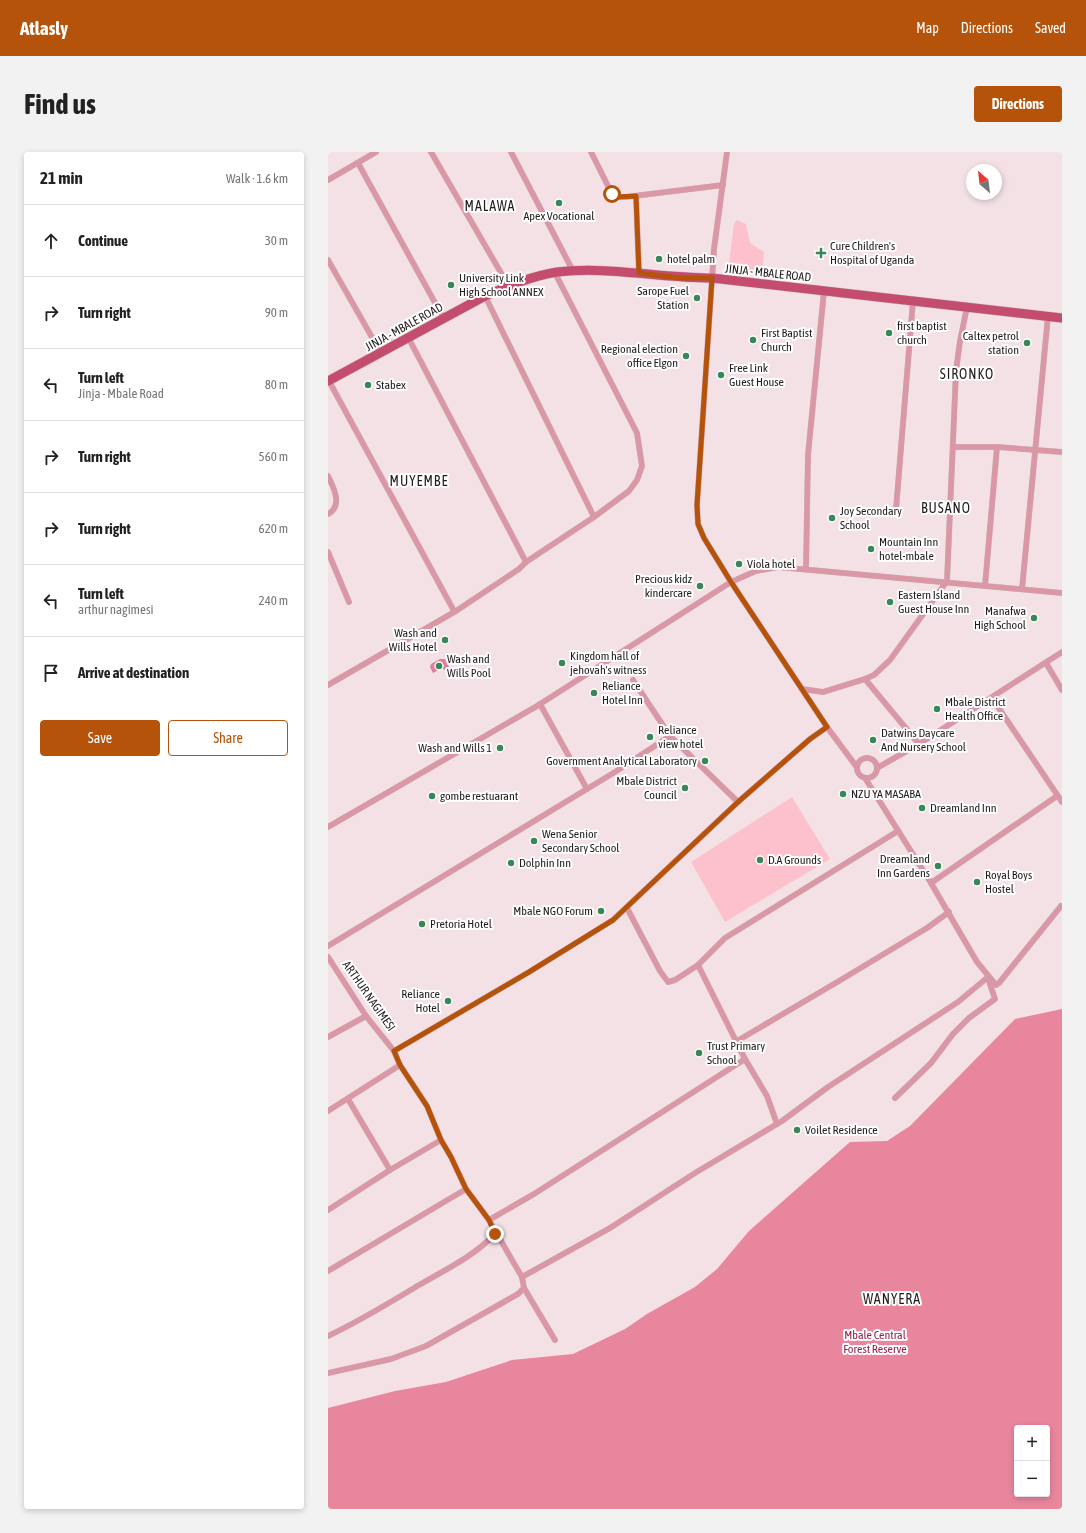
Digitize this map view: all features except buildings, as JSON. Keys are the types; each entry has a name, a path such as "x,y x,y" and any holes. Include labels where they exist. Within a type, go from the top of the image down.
{"main road":[{"name":"JINJA - MBALE ROAD","path":"329,381 508,285 555,273 573,271 639,273 681,278 712,278 1062,318"}],"street":[{"path":"328,180 376,152"},
{"path":"431,152 508,285"},
{"path":"511,152 573,271"},
{"path":"590,152 612,194 617,197 723,185"},
{"path":"727,152 712,278 697,505 698,524 704,538 731,582 827,727 856,766 857,772 866,778 931,883 977,962 996,985 1061,906"},
{"path":"358,163 444,319"},
{"path":"636,196 639,273"},
{"path":"328,260 381,353"},
{"path":"328,685 454,612 519,569 526,562 594,517 629,491 637,480 642,466 636,434 555,273"},
{"path":"806,569 808,455 824,291"},
{"path":"485,296 594,517"},
{"path":"896,509 913,301"},
{"path":"802,689 823,692 865,679 878,671 890,660 946,581 954,447 956,371 967,307"},
{"path":"1022,589 1048,316"},
{"path":"409,339 526,562"},
{"path":"329,381 454,612"},
{"path":"954,447 997,447 1062,452"},
{"path":"985,586 997,447"},
{"path":"328,476 336,495 334,509 328,514"},
{"path":"328,552 349,602"},
{"path":"328,827 540,704 731,582 746,574 768,568 806,569 835,573 946,581 1062,593"},
{"path":"866,778 874,774 877,768 920,744 1062,652"},
{"path":"1046,663 1062,690"},
{"path":"865,679 920,744"},
{"path":"633,680 670,736 738,802"},
{"path":"992,698 1062,802"},
{"path":"540,704 587,788"},
{"path":"394,1051 599,930 627,908 738,802 810,739 827,727"},
{"path":"328,946 670,736"},
{"path":"856,766 860,760 866,757 873,759 877,768"},
{"path":"931,883 1057,796"},
{"path":"627,908 660,971 668,982 675,980 698,965 725,938 898,831"},
{"path":"737,1041 927,928 948,912"},
{"name":"ARTHUR NAGIMESI","path":"328,957 366,1016 394,1051 400,1065 427,1106 441,1140 466,1189 489,1220 495,1234 522,1277"},
{"path":"698,965 745,1059 767,1096 776,1124"},
{"path":"895,1098 931,1063 953,1034 969,1018 995,999 988,977"},
{"path":"555,1340 524,1288 522,1277 610,1228 695,1173 776,1124 828,1087 952,1006 988,977"},
{"path":"328,1037 366,1016"},
{"path":"489,1220 534,1194 745,1059"},
{"path":"328,1111 400,1065"},
{"path":"348,1099 390,1170"},
{"path":"328,1210 390,1170 441,1140"},
{"path":"328,1271 466,1189"},
{"path":"328,1336 363,1320 478,1250 495,1234"},
{"path":"328,1372 391,1359 426,1346 518,1294 524,1288"}],"shaded area":[{"path":"737,220 746,224 750,243 764,252 762,275 728,271 734,224"},
{"name":"Wash and Wills Pool","path":"440,659 445,659 449,667 444,670 442,668 433,673 430,667 431,664"},
{"name":"D.A Grounds","path":"792,797 830,859 725,922 691,862"}],"green space":[{"name":"Mbale Central Forest Reserve","path":"1062,1009 1062,1509 328,1509 328,1408 395,1391 446,1382 512,1360 573,1354 625,1329 647,1314 695,1287 717,1269 749,1231 850,1142 887,1141 910,1126 1015,1019"}],"place":[{"name":"Apex Vocational","path":"559,203"},
{"name":"Cure Children's Hospital of Uganda","path":"821,253"},
{"name":"hotel palm","path":"659,259"},
{"name":"University Link High School ANNEX","path":"451,285"},
{"name":"Sarope Fuel Station","path":"697,298"},
{"name":"first baptist church","path":"889,333"},
{"name":"First Baptist Church","path":"753,340"},
{"name":"Caltex petrol station","path":"1027,343"},
{"name":"Regional election office Elgon","path":"686,356"},
{"name":"Free Link Guest House","path":"721,375"},
{"name":"Stabex","path":"368,385"},
{"name":"Joy Secondary School","path":"832,518"},
{"name":"Mountain Inn hotel-mbale","path":"871,549"},
{"name":"Viola hotel","path":"739,564"},
{"name":"Precious kidz kindercare","path":"700,586"},
{"name":"Eastern Island Guest House Inn","path":"890,602"},
{"name":"Manafwa High School","path":"1034,618"},
{"name":"Wash and Wills Hotel","path":"445,640"},
{"name":"Kingdom hall of jehovah's witness","path":"562,663"},
{"name":"Wash and Wills Pool","path":"439,666"},
{"name":"Reliance Hotel Inn","path":"594,693"},
{"name":"Mbale District Health Office","path":"937,709"},
{"name":"Reliance view hotel","path":"650,737"},
{"name":"Datwins Daycare And Nursery School","path":"873,740"},
{"name":"Wash and Wills 1","path":"500,748"},
{"name":"Government Analytical Laboratory","path":"705,761"},
{"name":"Mbale District Council","path":"685,788"},
{"name":"NZU YA MASABA","path":"843,794"},
{"name":"gombe restuarant","path":"432,796"},
{"name":"Dreamland Inn","path":"922,808"},
{"name":"Wena Senior Secondary School","path":"534,841"},
{"name":"D.A Grounds","path":"760,860"},
{"name":"Dolphin Inn","path":"511,863"},
{"name":"Dreamland Inn Gardens","path":"938,866"},
{"name":"Royal Boys Hostel","path":"977,882"},
{"name":"Mbale NGO Forum","path":"601,911"},
{"name":"Pretoria Hotel","path":"422,924"},
{"name":"Reliance Hotel","path":"448,1001"},
{"name":"Trust Primary School","path":"699,1053"},
{"name":"Voilet Residence","path":"797,1130"}],"district":[{"name":"MALAWA","path":"490,206"},
{"name":"SIRONKO","path":"967,374"},
{"name":"MUYEMBE","path":"419,481"},
{"name":"BUSANO","path":"946,508"},
{"name":"WANYERA","path":"892,1299"}],"route":[{"path":"495,1234 489,1220 466,1189 441,1140 427,1106 400,1065 394,1051 529,972 613,920 738,802 810,739 827,727 731,582 704,538 698,524 697,505 712,278 681,278 639,273 636,196 617,197 612,194"}]}
